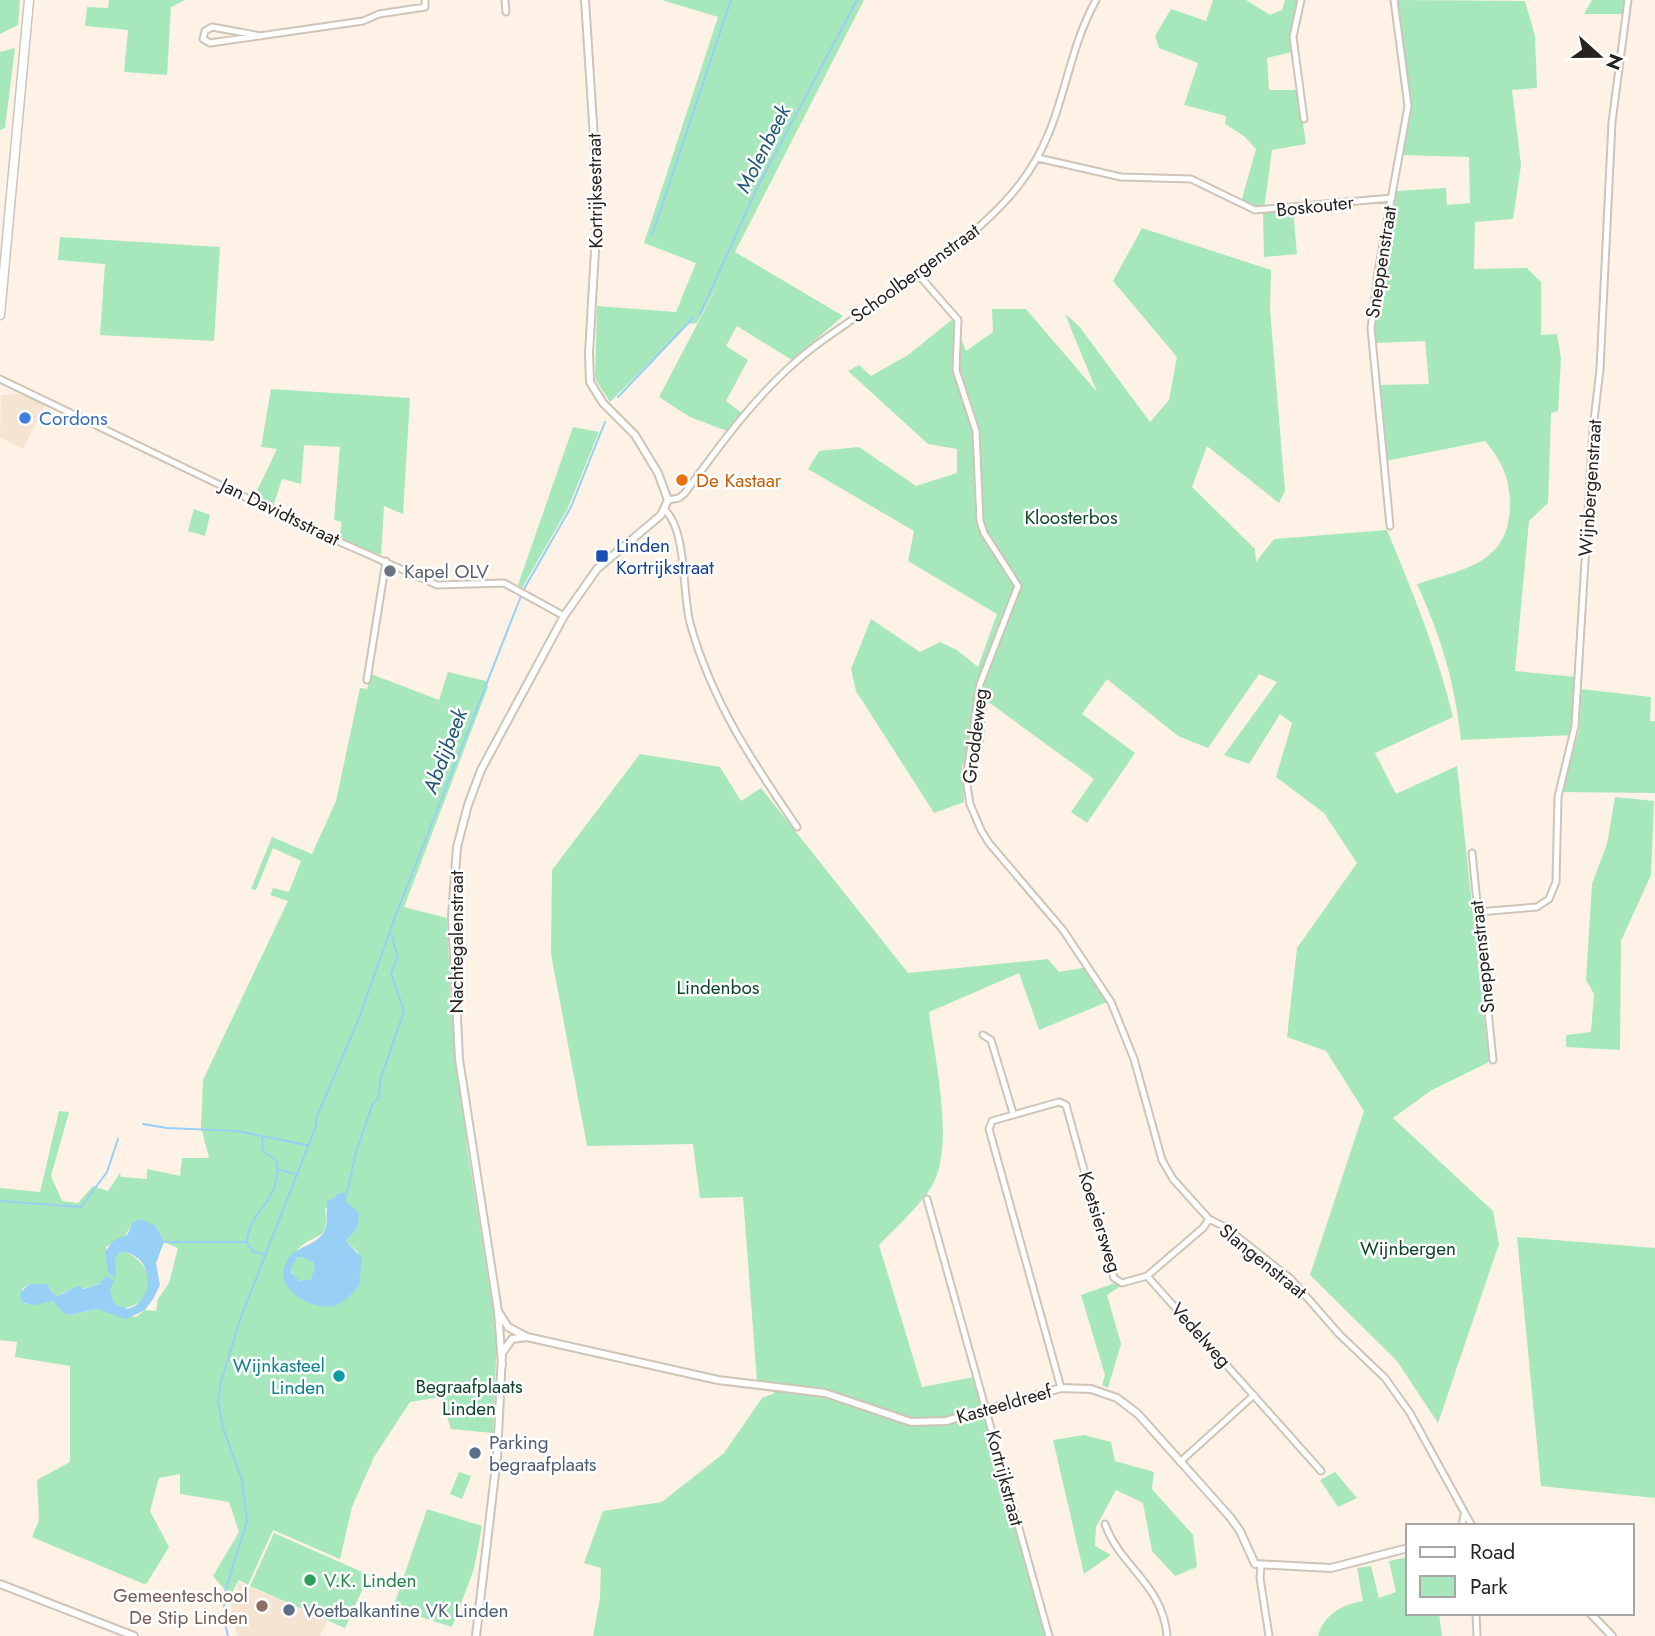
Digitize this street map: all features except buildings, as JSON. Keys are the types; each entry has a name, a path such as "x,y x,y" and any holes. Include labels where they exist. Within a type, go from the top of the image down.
{"main road":[{"path":"0,315 29,0"}],"street":[{"path":"505,0 506,12"},
{"name":"Kortrijksestraat","path":"585,0 598,200 590,382 603,403 635,435 659,473 668,500"},
{"name":"Schoolbergenstraat","path":"668,500 679,498 685,493 737,424 802,357 982,224 1007,200 1038,158 1053,129 1075,48 1096,0"},
{"path":"1301,0 1293,37 1304,119"},
{"name":"Sneppenstraat","path":"1390,527 1371,328 1408,106 1394,0"},
{"name":"Wijnbergenstraat","path":"1478,912 1537,907 1549,899 1556,881 1558,797 1575,726 1593,429 1600,369 1612,122 1628,0"},
{"path":"261,36 211,27 203,36 205,42 261,36 363,21 379,13 425,4"},
{"path":"222,41 224,29"},
{"name":"Boskouter","path":"1038,158 1121,177 1191,179 1255,210 1392,198"},
{"name":"Groddeweg","path":"916,273 958,320 956,370 976,431 980,521 984,533 1018,586 980,684 966,779 970,804 989,843 1063,930 1095,976"},
{"name":"Jan Davidtsstraat","path":"0,379 321,534 446,587 504,583 564,617"},
{"path":"668,500 665,510 676,524 691,624 729,724 797,827"},
{"name":"Nachtegalenstraat","path":"507,1340 500,1330 459,1059 452,917 454,875 462,828 481,770 564,617 597,569 665,510"},
{"path":"367,680 386,561"},
{"name":"Sneppenstraat","path":"1472,853 1493,1060"},
{"name":"Slangenstraat","path":"1095,976 1111,1002 1134,1059 1166,1169 1209,1219 1225,1227 1291,1279 1339,1334 1385,1378 1410,1413 1471,1524"},
{"path":"983,1035 991,1040 1013,1114"},
{"name":"Koetsiersweg","path":"1062,1388 989,1129 992,1121 1059,1102 1066,1105 1114,1278 1122,1283 1147,1276 1203,1228 1209,1219"},
{"name":"Kortrijkstraat","path":"927,1199 1049,1636"},
{"name":"Vedelweg","path":"1147,1276 1321,1471"},
{"name":"Nachtegalenstraat","path":"476,1636 497,1457 502,1365 510,1328 498,1311"},
{"path":"500,1330 510,1328"},
{"name":"Kasteeldreef","path":"510,1328 527,1337 718,1380 825,1393 901,1421 936,1422 1062,1388 1091,1389 1128,1405 1230,1517 1240,1531 1255,1564 1261,1566"},
{"name":"Kasteeldreef","path":"507,1340 527,1337"},
{"path":"1180,1462 1254,1395"},
{"path":"1462,1524 1464,1515"},
{"path":"1105,1524 1110,1538 1152,1591 1160,1606 1167,1636"},
{"path":"1269,1636 1259,1578 1261,1566 1331,1568 1406,1549"},
{"path":"0,1584 134,1636"},
{"path":"1476,1615 1477,1636"},
{"path":"1592,1615 1612,1636"}],"shaded area":[{"path":"22,394 45,405 23,449 0,437 1,395"},
{"name":"Gemeenteschool De Stip Linden","path":"239,1582 327,1621 320,1636 238,1636 231,1616 232,1599"}],"green space":[{"path":"0,0 20,0 18,25 0,34"},
{"path":"109,0 185,0 171,7 167,75 124,72 128,30 85,26 87,7 108,8"},
{"path":"662,0 864,0 735,252 843,316 792,360 737,326 726,346 748,360 726,401 742,413 727,431 690,417 659,397 722,277 697,323 688,324 610,402 595,379 597,306 676,312 696,263 644,243 718,17"},
{"path":"1213,0 1246,0 1270,15 1282,10 1285,0 1299,0 1291,36 1292,52 1267,58 1269,90 1298,90 1306,144 1272,150 1264,209 1241,202 1256,149 1244,136 1225,124 1226,116 1184,105 1198,63 1159,48 1155,36 1171,9 1206,21"},
{"path":"1397,0 1525,1 1535,36 1537,88 1512,90 1521,165 1513,219 1475,222 1474,269 1527,268 1541,282 1541,335 1557,334 1561,358 1558,411 1551,413 1548,503 1529,521 1515,671 1576,677 1572,735 1461,740 1446,660 1417,584 1467,568 1493,552 1508,525 1510,496 1507,479 1485,441 1386,461 1378,385 1429,384 1425,341 1374,343 1375,310 1396,191 1446,188 1447,205 1470,203 1469,157 1402,155 1410,108"},
{"path":"1592,0 1624,0 1623,14 1584,14"},
{"path":"15,48 5,128 0,130 0,52"},
{"path":"1293,210 1297,254 1264,257 1263,212"},
{"name":"Kloosterbos","path":"1142,228 1271,270 1270,309 1285,491 1279,503 1207,446 1192,487 1255,549 1256,562 1274,539 1387,530 1432,645 1453,717 1375,753 1396,794 1457,766 1489,1062 1432,1090 1393,1118 1493,1211 1499,1244 1438,1423 1397,1361 1310,1275 1364,1111 1326,1051 1287,1037 1297,948 1357,863 1324,813 1276,777 1292,723 1280,714 1249,764 1224,755 1277,682 1259,674 1208,748 1178,736 1107,679 1082,714 1135,753 1087,823 1071,812 1094,779 987,701 984,741 978,761 962,765 964,802 934,813 856,691 851,669 871,619 920,652 940,642 957,650 978,667 997,614 908,561 914,531 808,469 819,451 859,447 916,486 957,473 957,449 928,444 848,371 859,365 871,376 908,355 953,319 966,351 993,332 992,309 1026,309 1097,392 1065,314 1079,326 1150,422 1169,400 1177,357 1113,281"},
{"path":"60,237 220,247 214,341 100,335 105,264 58,260"},
{"path":"271,389 410,398 403,514 384,506 381,555 339,539 342,522 334,520 340,447 304,445 301,484 282,479 273,507 254,497 277,449 261,447"},
{"path":"573,427 599,432 568,508 522,588 518,585"},
{"path":"194,509 210,515 205,536 188,531"},
{"name":"Begraafplaats Linden","path":"448,672 486,681 488,687 404,907 447,918 451,1007 467,1146 497,1335 493,1433 451,1429 441,1397 410,1402 374,1457 352,1507 340,1559 273,1530 248,1585 239,1580 230,1596 213,1576 239,1532 229,1502 180,1494 180,1474 159,1478 150,1511 169,1547 144,1584 32,1537 39,1520 37,1480 70,1462 70,1366 15,1357 17,1342 0,1340 0,1188 40,1192 59,1111 69,1112 51,1176 62,1201 78,1203 93,1186 108,1191 120,1173 121,1177 147,1179 147,1169 180,1176 182,1158 209,1158 201,1127 203,1080 288,901 270,895 273,888 289,892 301,861 273,848 256,890 251,889 272,837 312,854 336,801 360,688 367,689 371,674 439,700","holes":["346,1193 346,1202 358,1227 346,1241 358,1252 359,1286 339,1304 291,1291 283,1273 298,1249 323,1232 325,1209 333,1197","156,1226 164,1242 178,1248 169,1283 158,1299 156,1311 145,1310 136,1317 97,1309 69,1315 63,1313 53,1301 24,1304 22,1289 29,1284 49,1287 53,1294 58,1296 103,1281 111,1285 110,1298 115,1306 133,1306 142,1300 148,1291 149,1279 138,1260 124,1252 120,1252 115,1259 115,1277 108,1273 106,1247 124,1238 130,1227"]},
{"path":"1581,689 1651,697 1650,721 1655,721 1655,793 1561,792 1579,731"},
{"name":"Lindenbos","path":"640,754 720,767 741,801 761,788 908,973 1048,959 1059,972 1083,968 1107,1002 1039,1030 1019,973 929,1012 942,1103 942,1151 938,1172 919,1204 879,1245 922,1387 974,1377 1046,1636 593,1636 600,1598 601,1568 584,1563 603,1511 662,1502 724,1453 762,1398 775,1393 757,1381 743,1197 700,1198 693,1144 587,1146 551,954 552,870"},
{"path":"1615,797 1654,801 1651,875 1621,941 1620,1050 1566,1047 1566,1035 1591,1032 1594,994 1586,980 1592,884 1607,844"},
{"path":"1517,1237 1655,1248 1655,1498 1541,1486"},
{"path":"303,1257 314,1264 315,1269 308,1280 303,1281 292,1274 291,1269 298,1258"},
{"path":"1115,1283 1121,1286 1107,1295 1121,1344 1108,1388 1102,1385 1105,1375 1081,1295"},
{"path":"1084,1435 1111,1442 1115,1461 1154,1472 1152,1489 1193,1535 1197,1567 1175,1576 1152,1551 1143,1503 1116,1490 1096,1527 1095,1546 1111,1555 1084,1574 1053,1440"},
{"path":"459,1472 471,1476 462,1499 450,1494"},
{"path":"1335,1472 1357,1498 1338,1507 1320,1480"},
{"path":"427,1509 482,1526 474,1569 452,1627 393,1608"},
{"name":"V.K. Linden","path":"274,1533 369,1575 345,1628 250,1586"},
{"path":"1406,1557 1406,1615 1439,1615 1442,1636 1318,1636 1329,1616 1348,1605 1363,1601 1357,1568 1371,1566 1379,1598 1396,1592 1389,1561"}],"water":[{"path":"340,1193 347,1193 346,1202 359,1213 358,1227 346,1241 362,1258 359,1286 347,1298 333,1306 316,1305 298,1298 286,1285 283,1277 290,1256 323,1233 328,1201","holes":["303,1257 313,1262 315,1268 311,1279 300,1281 291,1273 291,1267 297,1258"]},
{"path":"141,1219 156,1226 164,1242 156,1263 160,1285 145,1310 126,1319 97,1309 69,1315 63,1313 53,1301 35,1305 22,1303 20,1293 29,1284 47,1284 53,1294 58,1296 78,1286 84,1289 99,1284 106,1276 114,1280 110,1290 114,1304 128,1309 138,1304 147,1287 145,1268 131,1254 120,1252 115,1259 116,1278 108,1273 105,1252 113,1241 127,1235 133,1222"}],"waterway":[{"path":"652,235 731,0"},
{"name":"Molenbeek","path":"700,314 758,186 857,0"},
{"name":"Abdijbeek","path":"618,397 694,317"},
{"name":"Abdijbeek","path":"524,589 571,507 605,422"},
{"path":"228,1636 224,1620 224,1595 247,1521 242,1480 223,1428 218,1401 221,1382 241,1317 316,1126 316,1119 359,1018 395,917 521,596"},
{"path":"347,1193 356,1152 373,1103 378,1099 381,1078 404,1011 391,973 398,957 391,934"},
{"path":"143,1124 167,1128 237,1131 307,1145"},
{"path":"247,1241 254,1220 271,1195 277,1174 276,1160 263,1151 262,1136"},
{"path":"0,1201 81,1207 107,1172 118,1139"},
{"path":"279,1170 297,1174"},
{"path":"164,1242 247,1242 252,1251 265,1255"}],"place":[{"name":"Cordons","path":"25,418"},
{"name":"De Kastaar","path":"682,480"},
{"name":"Linden Kortrijkstraat","path":"602,556"},
{"name":"Kapel OLV","path":"390,571"},
{"name":"Wijnkasteel Linden","path":"339,1376"},
{"name":"Parking begraafplaats","path":"475,1453"},
{"name":"V.K. Linden","path":"310,1580"},
{"name":"Gemeenteschool De Stip Linden","path":"262,1606"},
{"name":"Voetbalkantine VK Linden","path":"289,1610"}],"park label":[{"name":"Wijnbergen","path":"1408,1248"}]}
